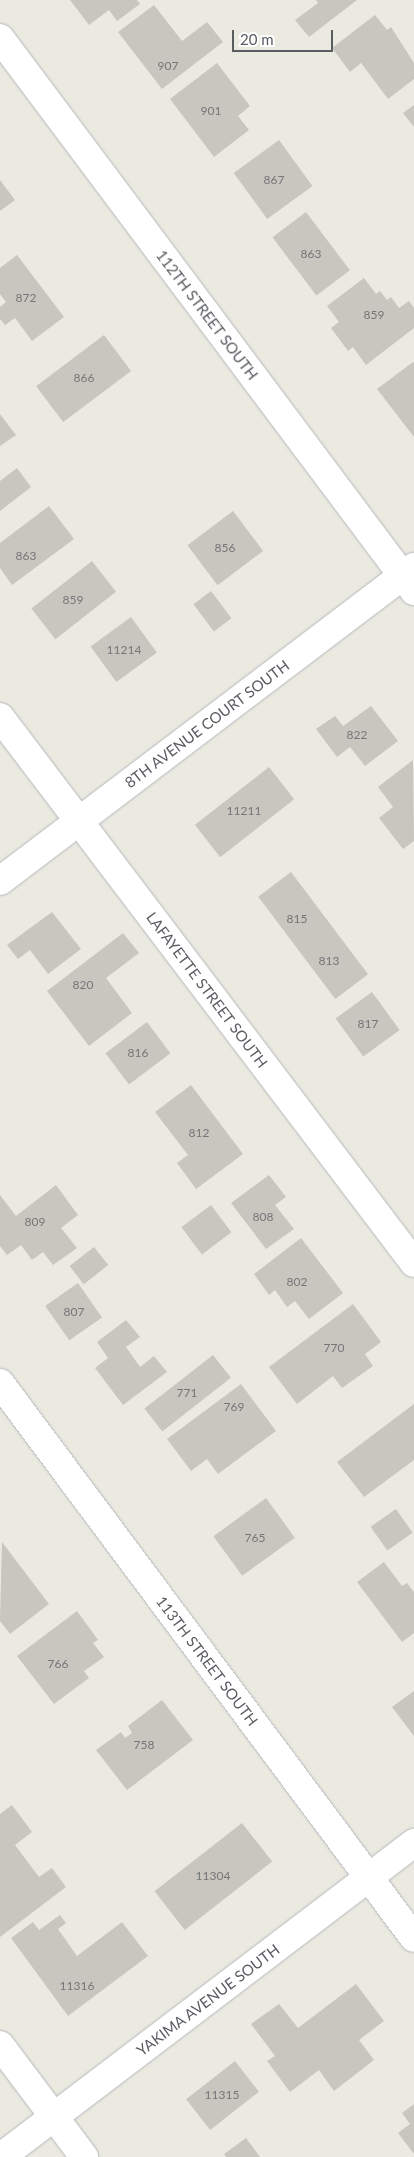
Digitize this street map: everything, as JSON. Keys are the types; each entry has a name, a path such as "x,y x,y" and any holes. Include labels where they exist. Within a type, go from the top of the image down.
{"street":[{"name":"112TH STREET SOUTH","path":"0,38 410,578"},
{"name":"8TH AVENUE COURT SOUTH","path":"0,881 410,578"},
{"name":"LAFAYETTE STREET SOUTH","path":"0,717 414,1263"},
{"name":"113TH STREET SOUTH","path":"0,1383 414,1938"},
{"name":"YAKIMA AVENUE SOUTH","path":"1,2157 414,1843"},
{"path":"0,2046 84,2157"}],"building":[{"path":"70,0 137,0 140,4 117,21 109,10 89,25"},
{"path":"316,0 357,0 309,37 295,20 318,3"},
{"path":"154,5 182,41 207,22 223,42 162,89 118,32"},
{"path":"375,15 387,30 391,27 414,63 414,79 388,99 361,63 350,72 332,48"},
{"path":"217,63 250,106 238,116 249,130 214,157 170,99"},
{"path":"414,105 414,127 403,113"},
{"path":"279,140 313,186 267,219 234,173"},
{"path":"0,180 15,200 0,211"},
{"path":"306,212 350,270 316,296 272,237"},
{"path":"17,255 64,317 32,341 15,318 5,325 0,319 0,307 6,302 0,294 0,268"},
{"path":"364,278 376,294 380,291 387,300 391,297 399,308 409,301 414,308 414,328 366,365 353,347 348,351 331,328 339,322 327,306"},
{"path":"104,335 131,371 63,422 36,386"},
{"path":"414,363 414,437 377,389"},
{"path":"0,414 16,435 0,446"},
{"path":"17,468 31,487 0,511 0,481"},
{"path":"49,506 74,539 12,585 0,568 0,543"},
{"path":"233,511 263,551 218,585 187,545"},
{"path":"92,561 116,592 55,639 31,608"},
{"path":"211,591 231,618 214,631 193,604"},
{"path":"131,617 157,653 116,682 91,646"},
{"path":"371,706 398,741 365,766 350,747 337,757 316,729 335,716 343,726"},
{"path":"413,760 414,841 403,849 379,818 393,807 378,787"},
{"path":"269,767 294,799 220,857 195,825"},
{"path":"291,872 368,974 335,999 258,897"},
{"path":"52,912 81,949 48,974 30,950 18,959 7,945"},
{"path":"123,933 139,953 106,978 132,1013 89,1046 47,991"},
{"path":"372,992 400,1030 363,1056 336,1018"},
{"path":"147,1022 170,1053 129,1084 105,1053"},
{"path":"191,1085 243,1154 196,1189 177,1163 188,1155 155,1112"},
{"path":"269,1175 286,1197 275,1205 294,1229 266,1249 231,1203"},
{"path":"56,1185 78,1215 61,1228 77,1248 53,1265 43,1252 32,1260 21,1245 7,1255 0,1246 0,1195 16,1216"},
{"path":"211,1205 231,1232 202,1254 181,1227"},
{"path":"301,1238 343,1293 309,1319 295,1301 287,1307 275,1290 269,1295 254,1274"},
{"path":"94,1247 108,1265 84,1284 70,1266"},
{"path":"78,1283 102,1317 69,1340 45,1306"},
{"path":"353,1304 381,1342 365,1354 373,1366 342,1388 333,1376 297,1404 269,1367"},
{"path":"126,1320 140,1337 126,1347 140,1367 154,1356 167,1372 123,1405 95,1368 108,1358 97,1342"},
{"path":"213,1355 231,1378 162,1431 144,1409"},
{"path":"241,1384 276,1431 218,1474 207,1459 191,1471 167,1439"},
{"path":"414,1404 414,1460 364,1497 337,1462"},
{"path":"266,1498 295,1538 242,1576 213,1536"},
{"path":"396,1509 413,1533 387,1551 371,1527"},
{"path":"2,1542 49,1604 10,1634 0,1621"},
{"path":"384,1562 402,1586 407,1583 414,1592 414,1633 402,1642 357,1582"},
{"path":"77,1611 98,1640 93,1643 104,1657 84,1671 89,1678 54,1704 17,1656"},
{"path":"414,1691 414,1736 392,1707"},
{"path":"162,1700 193,1740 127,1790 96,1750 121,1732 125,1738 132,1733 128,1726"},
{"path":"12,1805 32,1832 15,1845 39,1877 52,1868 66,1887 0,1937 0,1814"},
{"path":"242,1823 272,1862 185,1930 155,1891"},
{"path":"60,1915 66,1923 58,1929 77,1956 122,1922 148,1956 68,2016 11,1938 33,1922 39,1930"},
{"path":"356,1984 384,2021 359,2040 374,2060 334,2091 319,2070 290,2092 267,2061 275,2056 251,2024 279,2004 298,2028"},
{"path":"235,2061 259,2092 210,2130 186,2099"},
{"path":"414,2104 414,2154 398,2133 410,2124 402,2113"},
{"path":"246,2138 260,2157 226,2157 224,2154"}]}
